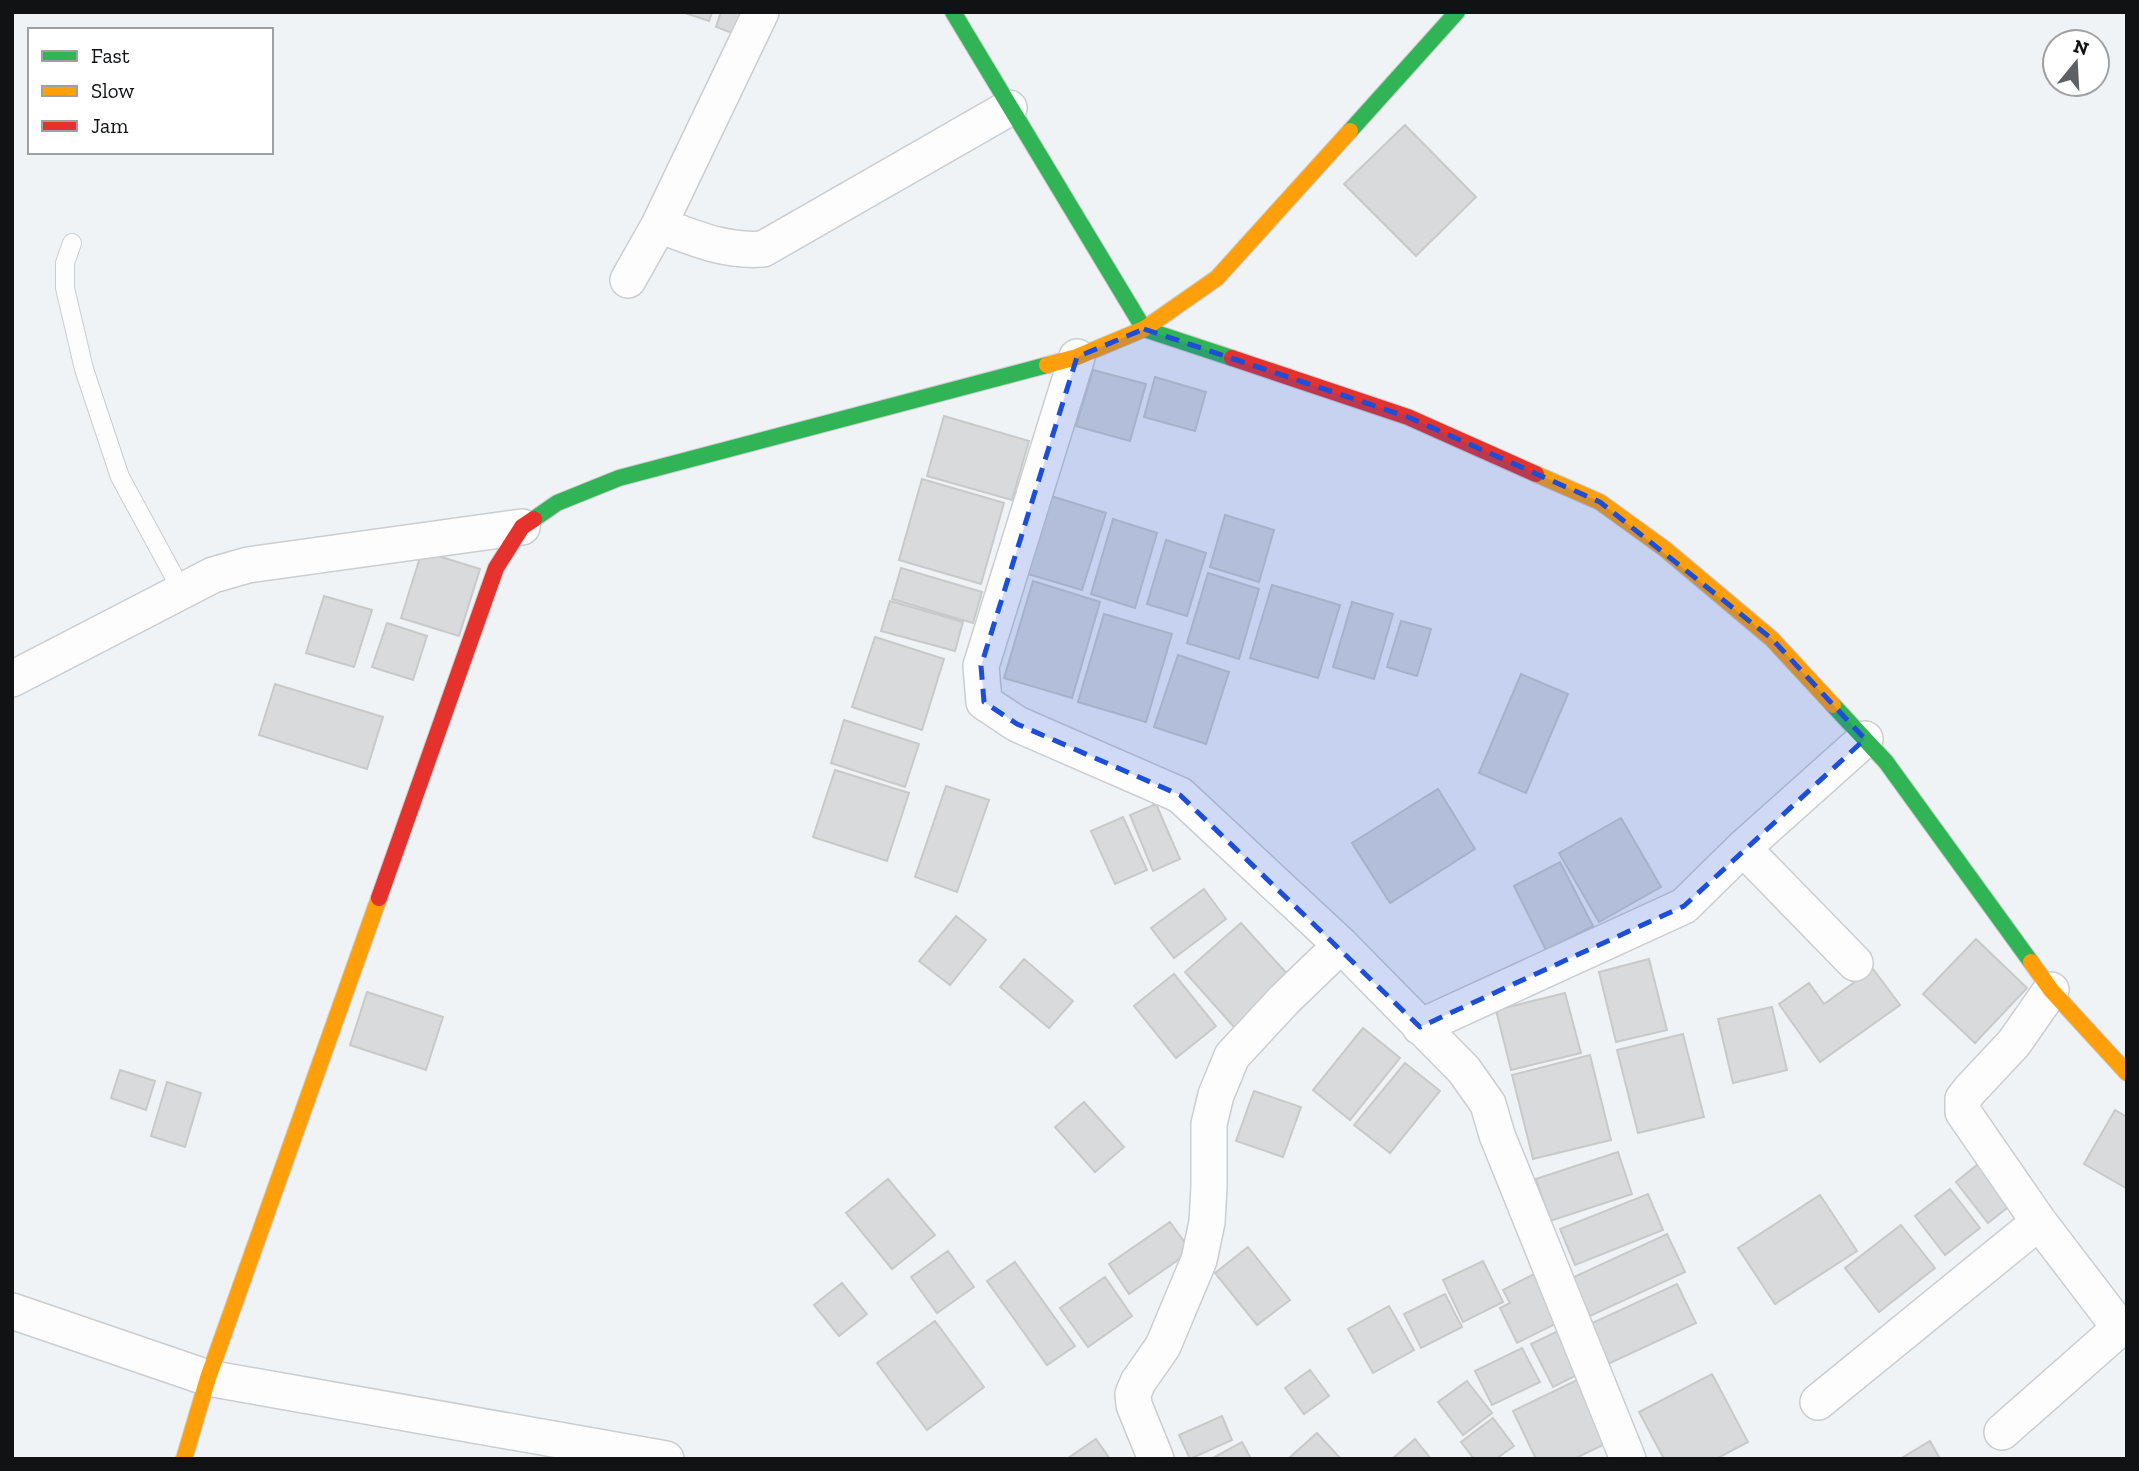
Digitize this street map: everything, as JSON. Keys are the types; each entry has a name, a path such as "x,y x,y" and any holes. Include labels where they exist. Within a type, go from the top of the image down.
{"street":[{"path":"628,279 659,225 761,12"},
{"path":"953,12 1144,330 1408,417 1600,502 1665,549 1772,639 1886,762 2051,990 2127,1073"},
{"path":"184,1459 208,1378 496,568 522,527 557,503 619,478 1077,357 1144,330 1216,278 1457,12"},
{"path":"659,225 717,246 742,250 763,249 1009,108"},
{"path":"1077,357 981,666 984,702 1017,724 1180,795 1342,945 1464,1070 1488,1104 1497,1135 1628,1459"},
{"path":"12,679 212,575 248,565 522,527"},
{"path":"1420,1027 1684,906 1743,848 1864,739"},
{"path":"1743,848 1855,963"},
{"path":"1156,1459 1134,1405 1133,1394 1138,1382 1163,1346 1199,1260 1207,1222 1209,1124 1216,1095 1232,1056 1285,999 1342,945"},
{"path":"2002,1432 2124,1332 2039,1222 1964,1112 1963,1099 2014,1043 2051,990"},
{"path":"1818,1402 2039,1222"},
{"path":"12,1311 208,1378 666,1459"}],"lane":[{"path":"72,243 65,263 65,288 84,369 120,477 182,591"}],"highlighted area":[{"path":"1144,329 1408,417 1600,502 1772,639 1865,739 1684,906 1420,1027 1180,795 1017,724 984,702 981,666 1077,357"}],"building":[{"path":"682,12 712,12 709,21"},
{"path":"721,12 749,12 740,36 716,27"},
{"path":"1405,125 1476,197 1416,256 1344,184"},
{"path":"1093,370 1146,384 1130,441 1076,426"},
{"path":"1155,377 1206,392 1195,431 1144,417"},
{"path":"944,416 1029,441 1012,500 927,476"},
{"path":"922,479 1004,503 981,584 899,560"},
{"path":"1051,496 1106,513 1082,590 1028,574"},
{"path":"1225,515 1274,530 1259,582 1210,567"},
{"path":"1113,519 1157,533 1135,608 1091,594"},
{"path":"1166,540 1206,553 1187,616 1147,604"},
{"path":"422,551 480,569 459,636 401,618"},
{"path":"901,568 982,592 973,623 892,599"},
{"path":"1208,573 1259,589 1239,659 1187,643"},
{"path":"1033,581 1100,602 1072,698 1004,678"},
{"path":"1272,585 1340,605 1318,678 1250,658"},
{"path":"324,596 372,610 354,667 306,653"},
{"path":"890,601 963,622 955,651 881,631"},
{"path":"1352,602 1393,614 1374,679 1333,667"},
{"path":"1104,614 1172,634 1146,722 1078,702"},
{"path":"1401,621 1431,629 1417,676 1387,667"},
{"path":"387,623 427,636 413,680 372,667"},
{"path":"875,637 944,659 922,730 852,707"},
{"path":"1178,655 1229,672 1206,744 1154,727"},
{"path":"1521,674 1568,694 1526,793 1479,773"},
{"path":"275,684 383,717 367,769 259,735"},
{"path":"844,720 919,744 905,787 831,763"},
{"path":"835,770 909,793 887,861 813,837"},
{"path":"946,786 989,800 957,892 915,877"},
{"path":"1438,789 1475,849 1390,903 1352,843"},
{"path":"1156,804 1180,859 1153,871 1130,815"},
{"path":"1123,817 1147,870 1115,884 1091,831"},
{"path":"1621,818 1661,887 1599,922 1559,853"},
{"path":"1560,862 1593,926 1546,950 1514,886"},
{"path":"1204,889 1226,919 1174,958 1151,928"},
{"path":"956,916 986,940 950,985 919,961"},
{"path":"1241,923 1290,977 1234,1027 1185,972"},
{"path":"1976,939 2027,988 1975,1043 1923,994"},
{"path":"1024,959 1073,1001 1049,1028 1000,987"},
{"path":"1649,959 1667,1030 1616,1042 1599,972"},
{"path":"1873,969 1900,1005 1820,1062 1779,1004 1809,983 1824,1004"},
{"path":"1174,974 1216,1026 1176,1058 1134,1006"},
{"path":"367,992 443,1017 426,1070 350,1045"},
{"path":"1565,993 1581,1053 1511,1070 1496,1010"},
{"path":"1772,1007 1787,1070 1733,1083 1718,1019"},
{"path":"1363,1028 1400,1058 1350,1120 1313,1090"},
{"path":"1683,1034 1704,1117 1638,1133 1617,1050"},
{"path":"1590,1055 1611,1140 1533,1159 1512,1075"},
{"path":"1405,1063 1440,1091 1390,1153 1354,1125"},
{"path":"120,1070 155,1081 146,1110 111,1098"},
{"path":"167,1082 201,1093 185,1147 151,1136"},
{"path":"1254,1091 1301,1107 1283,1157 1236,1141"},
{"path":"1084,1102 1124,1147 1095,1172 1055,1127"},
{"path":"2115,1110 2127,1117 2126,1188 2084,1164"},
{"path":"1618,1152 1632,1194 1550,1221 1536,1179"},
{"path":"1988,1156 2021,1197 1988,1223 1956,1182"},
{"path":"888,1179 935,1235 892,1269 846,1213"},
{"path":"1950,1189 1980,1228 1945,1255 1915,1216"},
{"path":"1648,1194 1663,1230 1575,1265 1560,1229"},
{"path":"1820,1195 1857,1251 1775,1304 1738,1248"},
{"path":"1170,1222 1191,1251 1129,1294 1109,1264"},
{"path":"1901,1225 1935,1268 1879,1312 1845,1268"},
{"path":"1667,1234 1685,1272 1590,1316 1572,1278"},
{"path":"1248,1247 1290,1300 1257,1325 1215,1273"},
{"path":"948,1251 974,1287 937,1313 911,1277"},
{"path":"1483,1261 1503,1302 1463,1322 1443,1280"},
{"path":"1015,1262 1075,1346 1047,1365 987,1281"},
{"path":"1538,1272 1563,1320 1517,1343 1500,1308 1510,1303 1503,1290"},
{"path":"1105,1277 1132,1316 1088,1347 1060,1308"},
{"path":"842,1283 867,1314 839,1336 814,1305"},
{"path":"1677,1284 1696,1323 1606,1365 1588,1325"},
{"path":"1445,1294 1462,1327 1421,1348 1404,1314"},
{"path":"1389,1306 1414,1350 1373,1373 1348,1329"},
{"path":"935,1321 984,1387 927,1430 877,1363"},
{"path":"1560,1330 1581,1373 1553,1387 1531,1344"},
{"path":"1522,1348 1540,1382 1492,1405 1475,1371"},
{"path":"1310,1370 1329,1396 1304,1414 1285,1388"},
{"path":"1712,1374 1748,1442 1716,1459 1664,1459 1639,1412"},
{"path":"1577,1380 1607,1443 1574,1459 1536,1459 1513,1411"},
{"path":"1467,1381 1492,1413 1463,1435 1438,1402"},
{"path":"1222,1416 1232,1440 1190,1459 1179,1435"},
{"path":"1493,1418 1514,1446 1496,1459 1474,1459 1461,1442"},
{"path":"1317,1433 1340,1458 1288,1459"},
{"path":"1096,1439 1110,1459 1068,1458"},
{"path":"1415,1439 1431,1459 1392,1459"},
{"path":"1930,1441 1940,1459 1900,1459"},
{"path":"1242,1442 1251,1459 1211,1459"}],"traffic: fast":[{"path":"953,12 1144,329 1232,358"},
{"path":"1350,131 1457,12"},
{"path":"534,519 557,503 619,478 1047,365"},
{"path":"1833,705 1886,762 2031,962"}],"traffic: slow":[{"path":"1047,365 1077,357 1144,329 1217,278 1350,131"},
{"path":"1536,474 1600,502 1665,549 1772,639 1833,705"},
{"path":"184,1459 208,1378 379,898"},
{"path":"2031,962 2051,990 2127,1073"}],"traffic: jam":[{"path":"1232,358 1408,417 1536,474"},
{"path":"379,898 496,568 522,527 534,519"}]}
